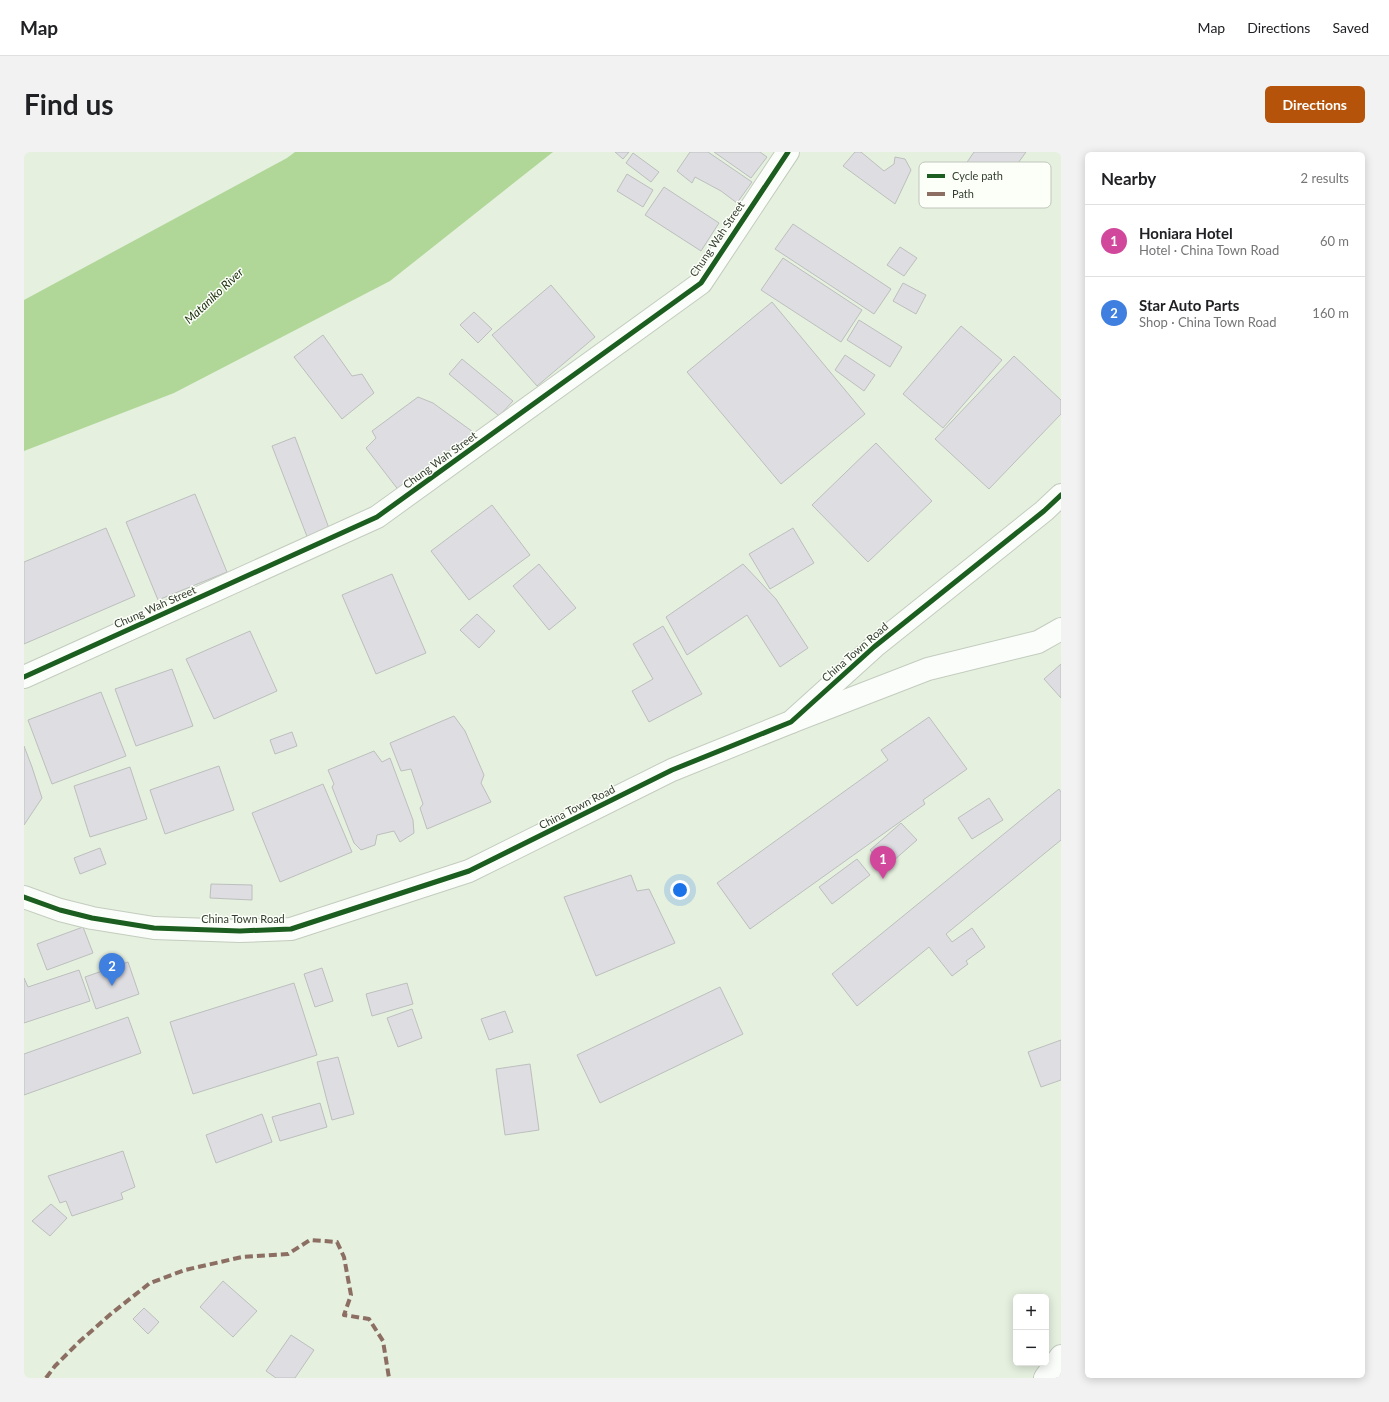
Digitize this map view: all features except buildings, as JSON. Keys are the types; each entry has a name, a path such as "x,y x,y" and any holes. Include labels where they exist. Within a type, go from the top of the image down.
{"street":[{"name":"Chung Wah Street","path":"24,677 377,518 701,283 788,152"},
{"name":"China Town Road","path":"24,898 60,910 92,918 154,928 240,930 291,929 469,871 672,770 791,722 874,647 1038,516 1061,495"},
{"path":"791,722 928,669 1038,642 1061,629"},
{"path":"1044,1378 1061,1356"}],"water":[{"name":"Mataniko River","path":"295,152 553,152 390,281 174,393 24,451 24,300 287,158"}],"marked path":[{"path":"46,1378 55,1366 80,1341 150,1283 185,1270 242,1257 288,1254 310,1240 337,1242 344,1257 351,1295 344,1315 369,1319 383,1341 389,1378"}],"cycle path":[{"path":"24,677 377,517 701,283 788,152"},
{"path":"24,897 60,910 92,918 154,928 240,931 291,929 469,871 672,770 791,722 874,647 1044,511 1061,495"}],"place":[{"name":"Honiara Hotel","path":"883,879"},
{"name":"Star Auto Parts","path":"112,986"}]}
